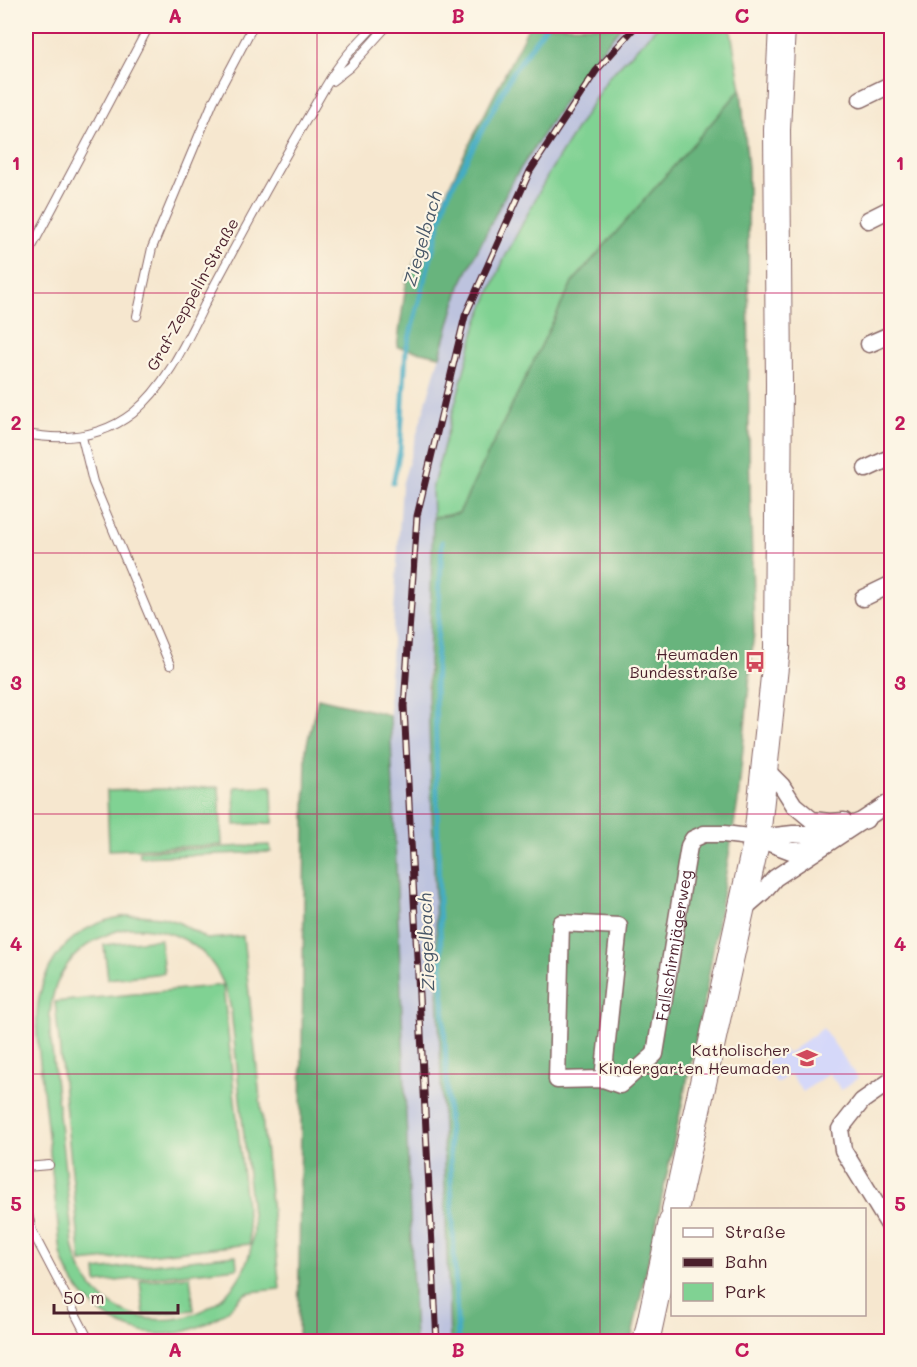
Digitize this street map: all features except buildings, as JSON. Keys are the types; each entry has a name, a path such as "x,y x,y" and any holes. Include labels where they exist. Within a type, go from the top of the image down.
{"main road":[{"path":"675,1208 757,838 777,648 779,396 777,130 782,26"},
{"path":"646,1341 671,1227"}],"street":[{"path":"861,99 891,84"},
{"path":"868,220 891,208"},
{"path":"868,344 891,333"},
{"path":"866,469 891,457"},
{"path":"863,598 891,584"},
{"path":"764,768 782,786 794,805 812,820 830,822 866,820"},
{"path":"740,912 776,878 866,820 891,801"},
{"path":"757,838 821,834 866,820"},
{"name":"Fallschirmjägerweg","path":"603,1079 619,926 561,923 557,1080 603,1079 620,1085 655,1054 689,846 693,838 704,834 724,834 757,838"},
{"path":"757,838 791,851 822,849"},
{"path":"891,1080 862,1101 840,1129 843,1150 891,1230"}],"lane":[{"path":"26,258 149,26"},
{"path":"137,316 152,248 213,102 253,26"},
{"name":"Graf-Zeppelin-Straße","path":"26,435 50,439 82,437 110,428 132,413 151,395 172,364 275,172 326,85 342,62 374,26"},
{"name":"Graf-Zeppelin-Straße","path":"326,85 350,67 387,26"},
{"path":"82,437 93,482 170,665"},
{"path":"26,1167 50,1165"},
{"path":"26,1206 32,1231 90,1341"}],"shaded area":[{"path":"622,26 658,26 608,78 550,171 504,259 477,323 432,489 427,687 450,1341 415,1342 389,690 402,485 460,286 511,183 586,68"},
{"name":"Katholischer Kindergarten Heumaden","path":"823,1028 858,1078 841,1090 829,1073 803,1092 790,1074 777,1083 763,1063 783,1049 787,1054"}],"green space":[{"path":"529,26 622,26 586,68 511,183 460,286 440,356 397,347 407,278 459,165"},
{"path":"658,26 730,26 741,89 572,283 459,513 433,518 432,489 477,323 504,259 550,171 608,78"},
{"path":"741,89 748,168 749,450 754,632 738,801 705,997 631,1341 450,1341 428,695 433,518 459,513 572,283"},
{"path":"318,698 390,715 415,1341 298,1341 306,748"},
{"path":"272,786 273,823 235,825 234,787"},
{"path":"219,787 222,845 109,850 107,791"},
{"path":"270,845 271,852 140,857 140,851"},
{"path":"139,915 161,917 178,922 207,939 243,936 280,1289 244,1294 217,1318 198,1327 176,1333 154,1334 133,1330 113,1321 96,1309 81,1293 69,1274 61,1253 37,1035 37,1011 49,968 61,951 75,937 93,926 115,918","holes":["128,928 166,932 197,948 209,959 226,991 231,1010 253,1224 246,1263 228,1292 202,1311 171,1319 139,1317 110,1304 87,1280 73,1244 50,1031 53,994 59,978 79,952 109,934"]},
{"path":"160,939 164,973 108,979 104,945"},
{"path":"223,985 250,1244 81,1262 55,1002"},
{"path":"236,1255 237,1268 97,1283 96,1270"},
{"path":"190,1276 194,1310 144,1315 140,1281"}],"waterway":[{"name":"Ziegelbach","path":"393,483 400,450 406,350 447,196 513,72 546,26"},
{"name":"Ziegelbach","path":"442,542 435,687 439,904 458,1342"}],"railway":[{"path":"437,1342 404,706 417,516 465,316 530,171 596,71 636,26"}],"place":[{"name":"Heumaden Bundesstraße","path":"755,662"},
{"name":"Katholischer Kindergarten Heumaden","path":"807,1058"}]}
